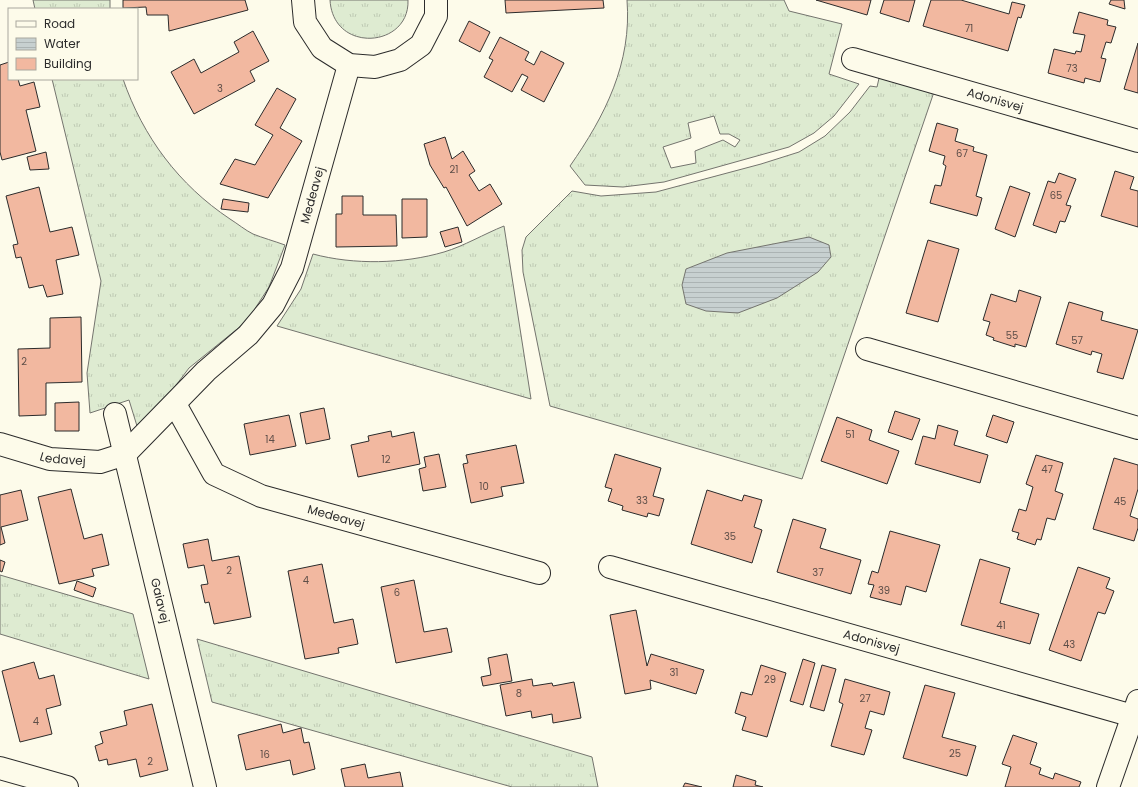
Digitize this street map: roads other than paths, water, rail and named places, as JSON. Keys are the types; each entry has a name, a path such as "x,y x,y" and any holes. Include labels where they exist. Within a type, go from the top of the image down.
{"street":[{"path":"302,0 305,22 322,48 349,65 375,67 400,60 421,45 436,16 436,0"},
{"name":"Adonisvej","path":"853,59 1138,141"},
{"name":"Medeavej","path":"125,454 176,404 206,371 248,335 273,305 292,268 349,65"},
{"path":"867,349 1138,428"},
{"name":"Medeavej","path":"176,404 214,474 261,496 539,573"},
{"name":"Gaiavej","path":"115,414 205,787"},
{"name":"Ledavej","path":"0,444 50,459 100,462 125,454"},
{"name":"Adonisvej","path":"610,567 1135,708 1108,787"},
{"path":"0,768 67,787"}],"water":[{"path":"809,237 829,245 831,257 818,272 777,298 738,313 706,311 686,304 682,285 686,269 727,253"}]}
